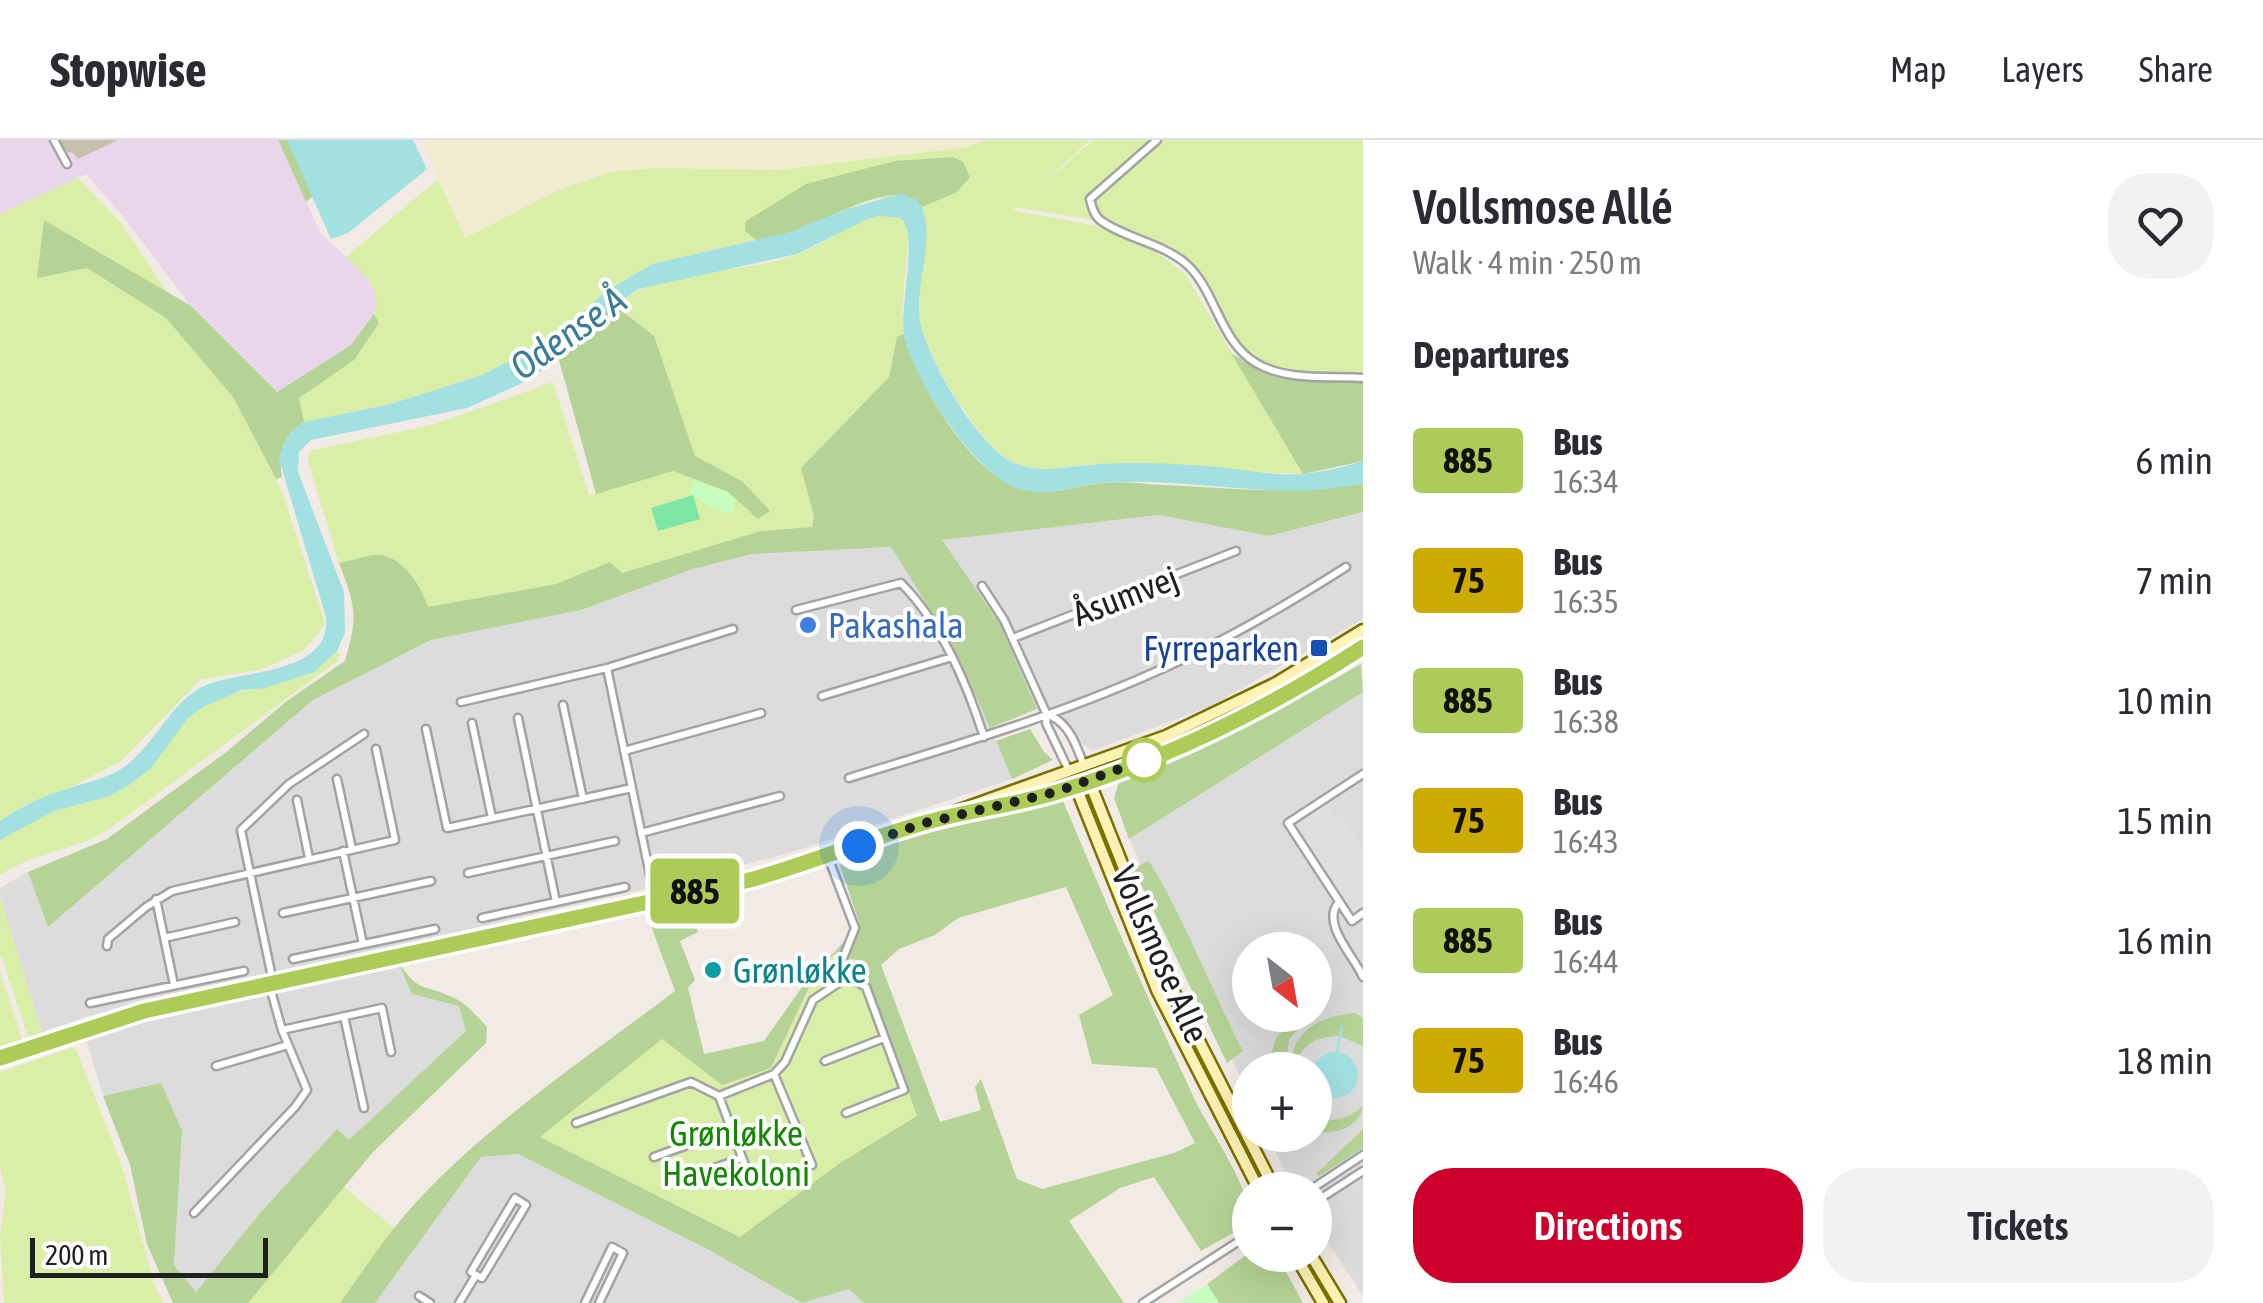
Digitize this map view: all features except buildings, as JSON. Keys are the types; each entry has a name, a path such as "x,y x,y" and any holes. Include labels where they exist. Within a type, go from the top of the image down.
{"street":[{"path":"54,140 68,164"},
{"path":"1157,140 1090,200 1100,220 1161,246 1185,263 1230,338 1256,363 1288,374 1363,378"},
{"name":"Åsumvej","path":"1013,638 1236,551"},
{"path":"849,778 984,737 1163,669 1219,642 1346,567"},
{"path":"796,610 901,582 930,618 952,657 984,737"},
{"path":"982,586 1013,638 1047,715 1046,724 1070,772"},
{"path":"460,702 606,668 734,629"},
{"path":"0,1058 120,1018 746,881 828,858 1085,767 1218,713 1363,631"},
{"path":"921,824 996,808 1090,780 1224,726 1363,647"},
{"path":"822,696 952,657"},
{"path":"606,668 655,899"},
{"path":"563,705 583,798"},
{"path":"624,750 760,712"},
{"path":"1047,715 1062,722 1085,767"},
{"path":"518,718 556,902"},
{"path":"472,723 492,818"},
{"path":"426,729 446,828 632,788"},
{"path":"194,1213 305,1096 305,1080 282,1030 242,827 290,784 364,734"},
{"path":"107,946 108,939 156,899 193,884 395,840 376,749"},
{"name":"Vollsmose Alle","path":"1085,767 1170,984 1266,1172"},
{"name":"Vollsmose Alle","path":"1070,772 1157,990 1250,1172"},
{"path":"1363,774 1288,823 1352,921 1363,913"},
{"path":"337,778 352,898 362,944"},
{"path":"641,833 780,796"},
{"path":"296,800 309,858"},
{"path":"468,873 615,841"},
{"path":"719,1096 774,1074 785,1062 813,1000 840,982 838,970 855,928 828,858"},
{"path":"283,912 431,881"},
{"path":"482,918 625,887"},
{"path":"156,899 174,985"},
{"path":"1340,902 1333,912 1334,924 1363,977"},
{"path":"164,938 235,922"},
{"path":"293,959 436,928"},
{"path":"90,1002 244,970"},
{"path":"838,970 866,986 904,1090 846,1113"},
{"path":"282,1030 382,1008 391,1052"},
{"path":"344,1016 364,1108"},
{"path":"824,1060 884,1038"},
{"path":"216,1066 288,1045"},
{"path":"774,1074 812,1165"},
{"path":"576,1123 690,1082 719,1096 752,1184"},
{"path":"654,1157 731,1129"},
{"path":"1332,1175 1363,1155"},
{"path":"686,1179 742,1158"},
{"path":"1332,1191 1363,1172"},
{"path":"515,1198 526,1205 482,1278 476,1275 471,1272 515,1198"},
{"path":"1142,1303 1232,1246"},
{"path":"585,1303 612,1247 623,1253 598,1303"},
{"path":"1305,1272 1323,1303"},
{"path":"1322,1272 1340,1303"},
{"path":"459,1303 476,1275"}],"shaded area":[{"path":"0,140 278,140 321,234 360,269 379,303 351,345 277,392 191,306 86,174 0,214"},
{"path":"59,140 118,140 78,159 64,151"},
{"path":"422,140 985,140 969,147 777,170 656,168 561,189 464,239"},
{"path":"1363,512 1363,619 1211,706 1092,751 1037,709 1000,624 941,540 1159,515 1269,536"},
{"path":"891,547 942,625 965,669 1012,779 789,853 91,1015 42,1032 0,888 28,872 49,926 313,700 431,640 581,610 693,569 752,554"},
{"path":"1363,692 1363,1296 1332,1248 1332,1172 1285,1172 1275,1152 1332,1152 1332,1052 1232,1052 1232,1059 1129,839"},
{"path":"1327,804 1337,819 1342,816 1363,849 1363,905 1353,911 1296,824"},
{"path":"398,962 412,994 460,1006 467,1031 349,1141 337,1130 260,1213 196,1292 174,1265 182,1130 161,1083 103,1096 85,1035"},
{"path":"518,1154 711,1251 802,1303 375,1303 481,1157"},
{"path":"849,1289 864,1303 802,1303"}],"green space":[{"path":"278,140 294,140 313,196 306,202"},
{"path":"985,140 1090,140 1021,204 1093,140 1363,140 1363,383 1261,372 1238,356 1186,268 1158,248 1099,221 1015,207 1012,210 1097,226 1156,252 1185,274 1303,474 1124,464 1035,468 1001,454 985,439 955,397 922,330 917,289 924,214 878,198 756,240 652,264 605,292 549,341 482,375 391,404 304,422 298,398 354,360 379,323 374,314 374,290 346,257 438,179 465,238 561,189 612,172 656,168 777,170 969,147"},
{"path":"953,157 963,162 970,177 957,192 922,207 911,198 881,197 780,235 756,240 745,231 746,221 806,184 895,161"},
{"path":"78,178 121,223 167,292 44,220 38,277 87,268 166,318 233,397 282,491 325,624 304,650 262,669 200,680 121,761 25,805 0,821 0,214"},
{"path":"890,215 901,218 909,231 902,310 904,334 897,338 889,377 801,468 814,517 812,527 761,531 622,573 610,562 556,584 427,607 377,555 339,563 308,462 310,451 435,424 553,382 589,495 673,471 728,492 742,481 695,456 654,336 613,304 656,284 798,254 854,225"},
{"path":"44,220 191,306 277,392 351,345 374,314 379,323 354,360 299,398 304,422 286,439 281,453 282,477 276,479 233,397 166,318 87,268 37,278"},
{"path":"613,304 654,336 695,456 742,481 770,511 758,519 728,492 673,471 596,494 559,360"},
{"path":"904,334 920,375 945,420 978,459 1013,486 1035,492 1118,482 1289,490 1363,483 1363,512 1269,536 1159,515 942,540 1000,624 1037,709 990,728 945,635 891,547 752,554 693,569 581,610 431,640 313,700 48,927 28,872 107,839 345,661 353,612 339,563 370,556 389,557 410,574 428,607 556,584 610,562 622,573 761,531 812,527 814,517 801,468 889,377 897,337"},
{"path":"1231,353 1261,372 1363,383 1363,461 1303,474"},
{"path":"695,480 728,492 736,500 731,514 715,510 689,493"},
{"path":"693,495 700,519 658,531 651,508"},
{"path":"337,651 340,655 336,662 108,830 0,875 0,840 54,811 126,787 148,768 184,724 206,706 306,674"},
{"path":"1361,664 1363,692 1129,839 1114,798 1119,782 1242,728"},
{"path":"1030,729 1053,760 1012,779 996,741"},
{"path":"1063,801 1177,1061 1235,1172 1232,1233 1201,1251 1154,1177 1120,1188 1069,1221 1124,1303 864,1303 849,1289 802,1303 711,1251 518,1154 481,1157 375,1303 340,1303 404,1216 465,1154 675,991 647,915 690,905 698,932 680,941 695,980 688,988 704,1054 764,1041 805,983 860,925 840,865 942,824","holes":["1066,887 1113,995 1079,1015 1092,1064 1156,1068 1195,1143 1174,1153 1042,1189 1017,1179 981,1079 975,1087 981,1110 940,1122 881,965 899,949 935,935 958,918","833,955 862,961 917,1116 840,1163 740,1237 540,1137 662,1039 722,1085 771,1068 812,981"]},
{"path":"1149,861 1175,907 1243,1051 1232,1052 1232,1059 1227,1063 1133,868"},
{"path":"0,898 42,1032 29,1039 0,953"},
{"name":"Grønløkke Havekoloni","path":"833,955 862,961 917,1116 840,1163 741,1237 540,1137 662,1039 722,1085 771,1068 812,981"},
{"path":"398,962 416,983 470,1009 487,1027 486,1043 373,1152 248,1303 173,1303 147,1244 130,1165 103,1096 161,1083 182,1130 174,1265 196,1292 260,1213 337,1129 349,1140 466,1031 459,1006 412,994"},
{"path":"0,972 23,1042 0,1050"},
{"path":"1355,1013 1363,1018 1363,1046 1342,1037 1341,1024 1339,1036 1322,1038 1302,1052 1293,1052 1305,1032 1332,1032 1332,1018"},
{"path":"1282,1032 1295,1032 1289,1039 1287,1052 1272,1052"},
{"path":"75,1047 121,1163 155,1287 164,1303 4,1303 0,1236 6,1191 0,1167 0,1072"},
{"path":"1363,1106 1357,1120 1332,1132 1332,1120"},
{"path":"1363,1129 1363,1148 1325,1172 1318,1172"},
{"path":"344,1187 395,1229 340,1303 248,1303"},
{"path":"1232,1265 1232,1272 1286,1272 1303,1303 1219,1303 1207,1284"},
{"path":"1207,1284 1219,1303 1178,1303"}],"water":[{"path":"287,140 413,140 427,169 348,233 331,239"},
{"name":"Odense Å","path":"900,194 917,200 924,213 926,243 919,311 926,342 971,423 1014,463 1042,469 1158,464 1294,474 1363,461 1363,483 1299,490 1136,482 1048,492 1014,487 963,443 920,376 904,336 909,255 906,227 901,218 880,216 797,254 638,289 599,316 559,360 520,384 467,408 311,440 299,452 298,472 344,592 345,633 337,651 314,672 265,688 242,690 203,707 187,719 151,768 129,785 110,796 54,811 0,840 0,821 17,810 102,778 133,760 179,705 202,687 279,668 314,651 324,636 326,617 279,459 287,438 299,425 391,404 482,375 549,341 605,292 652,264 787,233 847,209"},
{"path":"1332,1053 1344,1054 1356,1066 1358,1075 1351,1091 1332,1097"}],"waterway":[{"path":"1337,1052 1342,1026"}],"bus line":[{"name":"885","path":"0,1058 120,1018 746,881 828,858 921,824 1056,792 1224,726 1363,647"}],"place":[{"name":"Pakashala","path":"808,625"},
{"name":"Fyrreparken","path":"1319,648"},
{"name":"Grønløkke","path":"713,970"}],"route":[{"path":"859,846 921,824 1056,792 1144,760"}]}
